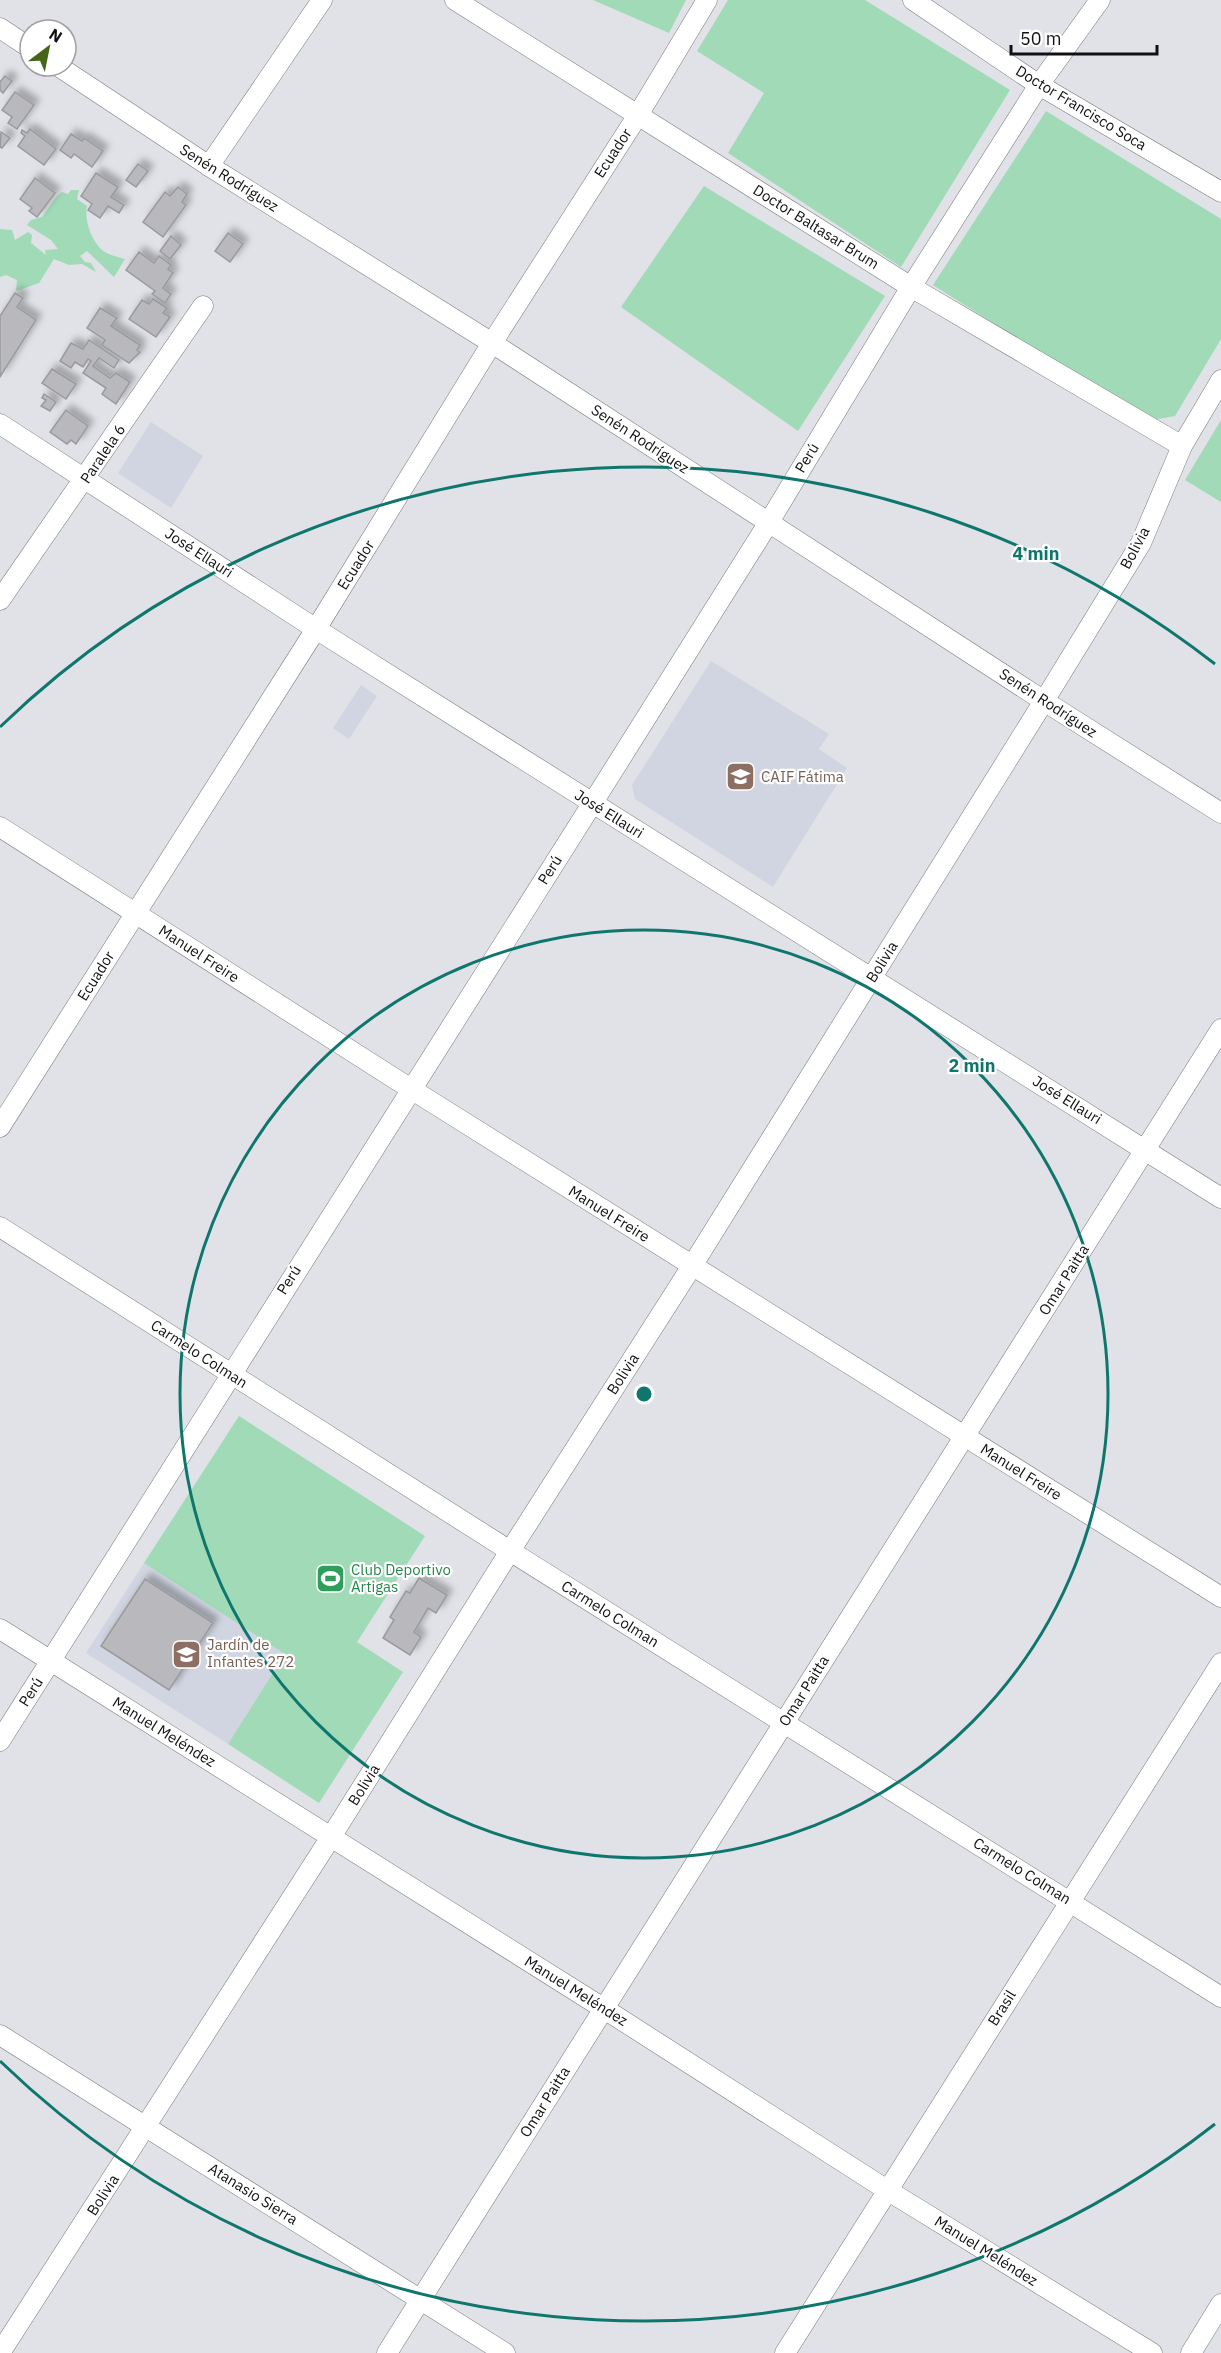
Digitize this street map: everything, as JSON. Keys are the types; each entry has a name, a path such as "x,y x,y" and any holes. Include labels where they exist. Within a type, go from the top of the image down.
{"street":[{"path":"209,166 322,0"},
{"name":"Doctor Baltasar Brum","path":"455,0 911,287 1182,447"},
{"name":"Ecuador","path":"0,1127 316,629 492,343 638,115 707,0"},
{"name":"Doctor Francisco Soca","path":"913,0 1039,85 1221,192"},
{"name":"Perú","path":"0,1741 769,522 911,287 1039,85 1100,0"},
{"path":"0,28 18,40"},
{"name":"Senén Rodríguez","path":"76,78 209,166 492,343 1221,813"},
{"name":"Paralela 6","path":"0,600 86,479 203,306"},
{"name":"Bolivia","path":"0,2353 692,1266 1044,701 1140,543 1182,447 1221,380"},
{"name":"José Ellauri","path":"0,424 316,629 592,804 1221,1198"},
{"name":"Manuel Freire","path":"0,827 411,1089 1221,1597"},
{"name":"Omar Paitta","path":"387,2353 1221,1029"},
{"name":"Carmelo Colman","path":"0,1227 510,1551 1221,1997"},
{"name":"Manuel Meléndez","path":"0,1629 603,2008 887,2190 1152,2353"},
{"name":"Brasil","path":"785,2353 1221,1663"},
{"name":"Atanasio Sierra","path":"0,2034 505,2353"},
{"path":"1191,2353 1221,2304"}],"shaded area":[{"path":"151,422 203,456 171,508 118,473"},
{"name":"CAIF Fátima","path":"711,661 829,734 819,749 847,768 773,887 635,799 632,785"},
{"path":"361,685 377,696 349,739 333,728"},
{"name":"Jardín de Infantes 272","path":"144,1563 285,1654 228,1744 86,1653"}],"green space":[{"path":"593,0 686,0 669,33"},
{"path":"728,0 865,0 1010,90 901,267 728,153 764,93 697,51"},
{"path":"1046,111 1221,219 1221,339 1175,416 1148,421 933,285"},
{"path":"704,186 885,296 798,431 621,307"},
{"path":"71,190 79,190 77,199 87,206 88,223 98,246 107,253 125,259 114,277 87,251 80,256 85,262 91,263 96,272 82,264 69,265 54,259 39,283 16,291 17,280 6,275 0,277 0,229 12,230 15,240 28,232 32,235 31,243 46,255 45,250 58,249 51,240 27,225 31,220 42,217 62,192 68,194"},
{"path":"1221,420 1221,502 1185,480"},
{"path":"239,1416 425,1536 357,1642 403,1672 319,1803 228,1744 285,1654 144,1563"}],"building":[{"path":"5,76 12,81 3,93 0,90 0,82"},
{"path":"15,92 34,105 17,129 8,123 12,117 2,110"},
{"path":"30,129 56,149 44,165 18,146 25,136 21,133 22,130 27,133"},
{"path":"1,132 10,138 2,148 0,147"},
{"path":"71,134 82,141 84,138 103,151 92,167 74,154 71,158 60,150"},
{"path":"138,164 148,171 136,187 126,180"},
{"path":"96,173 118,187 111,197 124,205 119,213 108,206 100,218 88,210 92,204 81,196"},
{"path":"35,178 55,193 37,217 29,211 32,208 20,199"},
{"path":"178,187 187,194 182,202 186,205 163,237 143,222 165,192 170,196"},
{"path":"228,233 243,244 230,262 215,251"},
{"path":"171,236 181,245 170,259 160,251"},
{"path":"139,252 154,263 159,256 171,265 168,269 173,273 163,288 171,294 165,303 152,294 155,291 126,270"},
{"path":"15,293 23,298 17,307 36,320 0,377 0,316"},
{"path":"153,299 167,308 163,313 170,317 156,337 129,319 142,300 149,304"},
{"path":"100,308 117,318 111,326 140,345 137,350 140,352 129,363 102,345 105,340 87,328"},
{"path":"89,340 119,360 114,368 99,358 93,366 110,378 116,373 130,382 116,404 102,394 106,388 83,373 91,361 88,359 83,367 75,362 71,368 60,361 71,343 83,349"},
{"path":"52,369 76,384 66,399 42,383"},
{"path":"44,394 56,402 50,411 41,406 46,400 42,398"},
{"path":"66,410 88,426 76,444 71,440 67,444 50,432"},
{"path":"419,1578 447,1595 436,1613 428,1608 414,1632 421,1637 410,1655 383,1638 394,1620 390,1617 406,1591 410,1593"},
{"path":"145,1579 213,1623 169,1690 101,1646"}],"place":[{"name":"CAIF Fátima","path":"740,777"},
{"name":"Club Deportivo Artigas","path":"330,1579"},
{"name":"Jardín de Infantes 272","path":"186,1654"}]}
